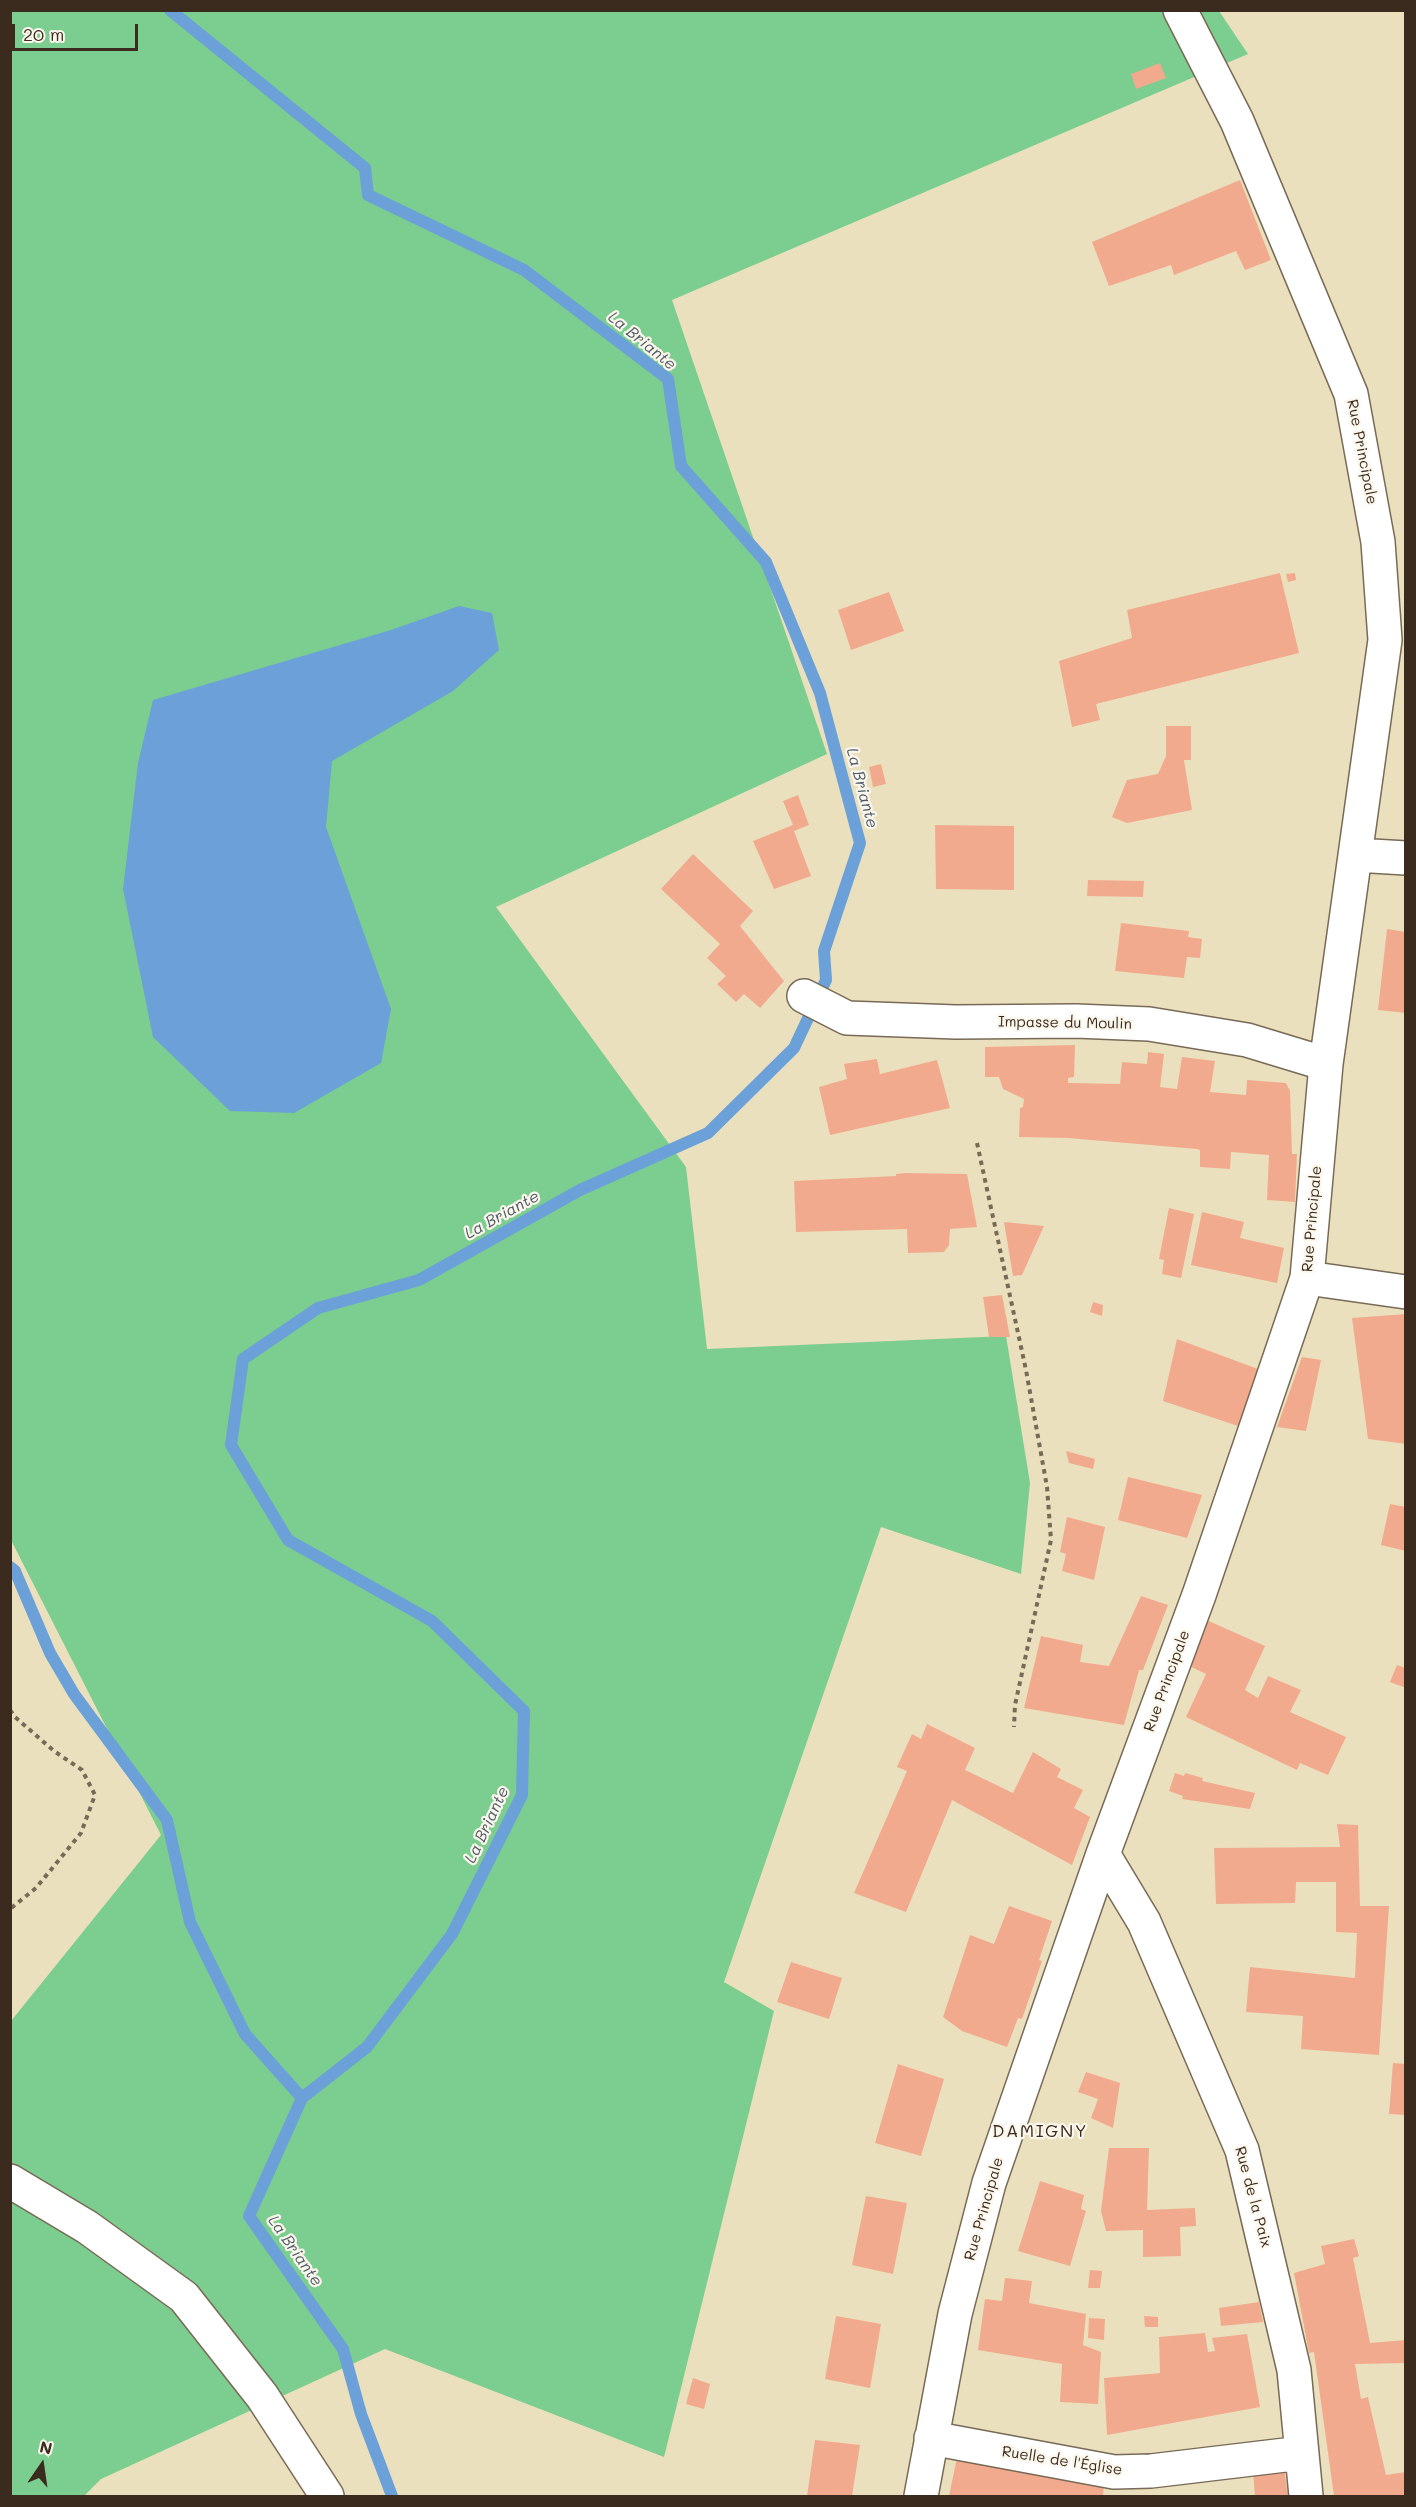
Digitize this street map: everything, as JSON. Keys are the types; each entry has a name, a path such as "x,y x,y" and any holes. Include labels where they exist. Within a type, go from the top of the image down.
{"street":[{"name":"Rue Principale","path":"921,2496 955,2314 989,2183 1103,1854 1199,1595 1307,1278 1326,1064 1385,640 1378,542 1351,394 1237,121 1180,10"},
{"path":"1355,855 1406,858"},
{"name":"Impasse du Moulin","path":"804,996 847,1018 956,1022 1076,1021 1149,1024 1247,1040 1326,1064"},
{"path":"1307,1278 1406,1292"},
{"name":"Rue de la Paix","path":"1103,1854 1144,1922 1242,2150 1294,2370 1306,2496"},
{"path":"10,2181 87,2227 184,2297 262,2396 327,2496"},
{"name":"Ruelle de l'Église","path":"931,2438 1114,2472 1151,2471 1302,2453"}],"path":[{"path":"977,1143 1026,1370 1047,1487 1051,1540 1015,1705 1014,1727"},
{"path":"10,1710 15,1718 54,1751 82,1770 95,1795 81,1833 36,1888 10,1909"}],"green space":[{"path":"11,11 1219,11 1248,54 672,300 827,754 496,907 686,1167 707,1349 1006,1336 1030,1483 1021,1574 881,1527 724,1982 774,2011 664,2457 385,2349 101,2479 84,2496 11,2496 11,2021 161,1835 11,1540"}],"water":[{"path":"459,606 492,613 499,650 453,691 332,761 326,827 391,1009 381,1063 294,1113 230,1111 153,1037 123,889 138,763 153,700 391,630"}],"building":[{"path":"1160,63 1166,78 1136,89 1131,74"},
{"path":"1240,180 1271,260 1245,270 1236,251 1174,275 1171,265 1109,286 1092,242"},
{"path":"1280,573 1299,653 1096,704 1100,720 1072,727 1059,661 1132,638 1127,610"},
{"path":"1295,573 1296,580 1288,582 1286,574"},
{"path":"889,592 904,631 851,650 838,610"},
{"path":"1166,726 1191,726 1191,760 1184,760 1192,810 1127,823 1112,817 1127,780 1158,774 1166,756"},
{"path":"881,764 886,784 873,787 869,767"},
{"path":"798,795 809,825 794,831 811,876 774,889 753,841 793,825 783,801"},
{"path":"935,825 1014,826 1014,890 936,889"},
{"path":"693,854 753,911 740,926 784,981 760,1008 744,994 736,1002 717,984 726,976 707,958 720,944 661,889"},
{"path":"1088,880 1144,881 1143,897 1087,896"},
{"path":"1121,923 1189,931 1188,937 1202,939 1200,958 1187,957 1184,978 1115,971"},
{"path":"1387,929 1406,932 1406,1013 1378,1010"},
{"path":"1075,1045 1074,1077 1068,1078 1068,1083 1120,1084 1122,1062 1147,1064 1148,1052 1164,1054 1160,1087 1177,1089 1182,1057 1215,1061 1210,1092 1246,1095 1247,1080 1286,1083 1290,1091 1292,1154 1297,1154 1295,1202 1267,1200 1269,1155 1231,1152 1230,1169 1200,1167 1200,1150 1197,1149 1068,1138 1019,1137 1020,1108 1023,1107 1024,1099 1003,1089 999,1077 985,1077 985,1047"},
{"path":"877,1059 880,1074 937,1060 950,1108 830,1135 819,1087 847,1079 844,1064"},
{"path":"896,1174 967,1174 977,1227 950,1229 949,1245 944,1252 908,1253 907,1229 796,1232 794,1181 896,1176"},
{"path":"1169,1208 1194,1214 1181,1278 1162,1274 1164,1260 1159,1259"},
{"path":"1202,1212 1244,1222 1240,1238 1284,1248 1277,1283 1191,1265"},
{"path":"1004,1222 1044,1226 1022,1275 1013,1276"},
{"path":"1002,1295 1010,1337 989,1337 983,1297"},
{"path":"1093,1302 1103,1305 1102,1316 1090,1312"},
{"path":"1406,1314 1406,1444 1368,1439 1352,1318"},
{"path":"1177,1339 1258,1369 1238,1426 1163,1401"},
{"path":"1302,1357 1321,1360 1306,1431 1277,1427"},
{"path":"1066,1451 1095,1459 1093,1469 1069,1463"},
{"path":"1128,1477 1202,1495 1187,1538 1118,1520"},
{"path":"1390,1504 1406,1507 1406,1551 1381,1545"},
{"path":"1067,1517 1105,1527 1094,1580 1062,1571 1066,1554 1060,1552"},
{"path":"1141,1596 1168,1605 1143,1670 1139,1670 1124,1725 1024,1708 1041,1636 1083,1645 1080,1662 1109,1666"},
{"path":"1202,1618 1265,1646 1245,1690 1258,1698 1268,1676 1301,1690 1290,1712 1346,1737 1328,1775 1300,1763 1297,1770 1186,1717 1206,1674 1187,1665"},
{"path":"1397,1665 1406,1668 1406,1688 1390,1682"},
{"path":"927,1724 975,1748 965,1770 1013,1793 1033,1752 1061,1769 1057,1777 1083,1790 1074,1808 1090,1817 1072,1865 952,1800 906,1912 854,1893 907,1771 897,1767 912,1734 921,1739"},
{"path":"1175,1773 1184,1776 1185,1773 1203,1778 1202,1781 1255,1793 1250,1809 1182,1799 1183,1796 1169,1791"},
{"path":"1337,1824 1358,1825 1360,1906 1389,1906 1379,2055 1301,2049 1303,2016 1246,2012 1250,1967 1355,1978 1357,1933 1336,1932 1336,1882 1296,1882 1295,1903 1216,1904 1214,1848 1340,1847"},
{"path":"1009,1906 1052,1921 1039,1960 1042,1961 1022,2019 1018,2018 1007,2047 962,2031 943,2017 970,1935 994,1944"},
{"path":"791,1962 842,1978 829,2019 777,2002"},
{"path":"1393,2063 1406,2064 1406,2115 1389,2114"},
{"path":"898,2064 944,2079 921,2156 875,2143"},
{"path":"1086,2072 1120,2083 1113,2128 1091,2118 1098,2099 1078,2092"},
{"path":"1109,2148 1149,2148 1147,2210 1195,2208 1196,2226 1180,2227 1181,2256 1143,2257 1143,2230 1106,2231 1101,2211"},
{"path":"1040,2181 1084,2195 1081,2209 1086,2211 1070,2266 1018,2251"},
{"path":"866,2196 907,2203 893,2274 852,2265"},
{"path":"1354,2239 1359,2256 1353,2258 1370,2343 1406,2340 1406,2363 1355,2364 1361,2399 1368,2397 1386,2475 1406,2472 1406,2496 1334,2496 1314,2352 1309,2353 1294,2273 1325,2264 1321,2246"},
{"path":"1090,2270 1102,2271 1100,2288 1088,2288"},
{"path":"1005,2278 1032,2281 1029,2303 1086,2314 1083,2345 1101,2352 1098,2404 1060,2402 1062,2364 978,2350 985,2299 1002,2301"},
{"path":"1259,2302 1263,2322 1221,2326 1219,2308"},
{"path":"836,2316 881,2324 870,2388 825,2379"},
{"path":"1144,2316 1158,2317 1158,2327 1145,2327"},
{"path":"1089,2318 1105,2319 1104,2340 1088,2338"},
{"path":"1205,2333 1208,2352 1215,2351 1212,2338 1247,2334 1260,2407 1107,2435 1104,2378 1160,2373 1159,2337"},
{"path":"693,2378 710,2384 704,2409 686,2404"},
{"path":"815,2440 860,2445 852,2496 807,2496"},
{"path":"957,2458 1104,2481 1103,2496 949,2496"},
{"path":"1284,2468 1288,2496 1255,2496 1253,2472"}],"waterway":[{"name":"La Briante","path":"170,10 365,168 368,195 524,270 668,379 681,466 766,562 820,693 860,843 824,951 826,980 794,1048 708,1133 580,1190 419,1280 318,1308 243,1359 231,1445 288,1540 432,1621 524,1711 522,1795 452,1934 367,2047 302,2098 249,2216 343,2349 361,2414 392,2496"},
{"path":"10,1567 15,1571 50,1653 74,1694 167,1820 190,1922 245,2034 302,2098"}],"district":[{"name":"DAMIGNY","path":"1040,2131"}]}
